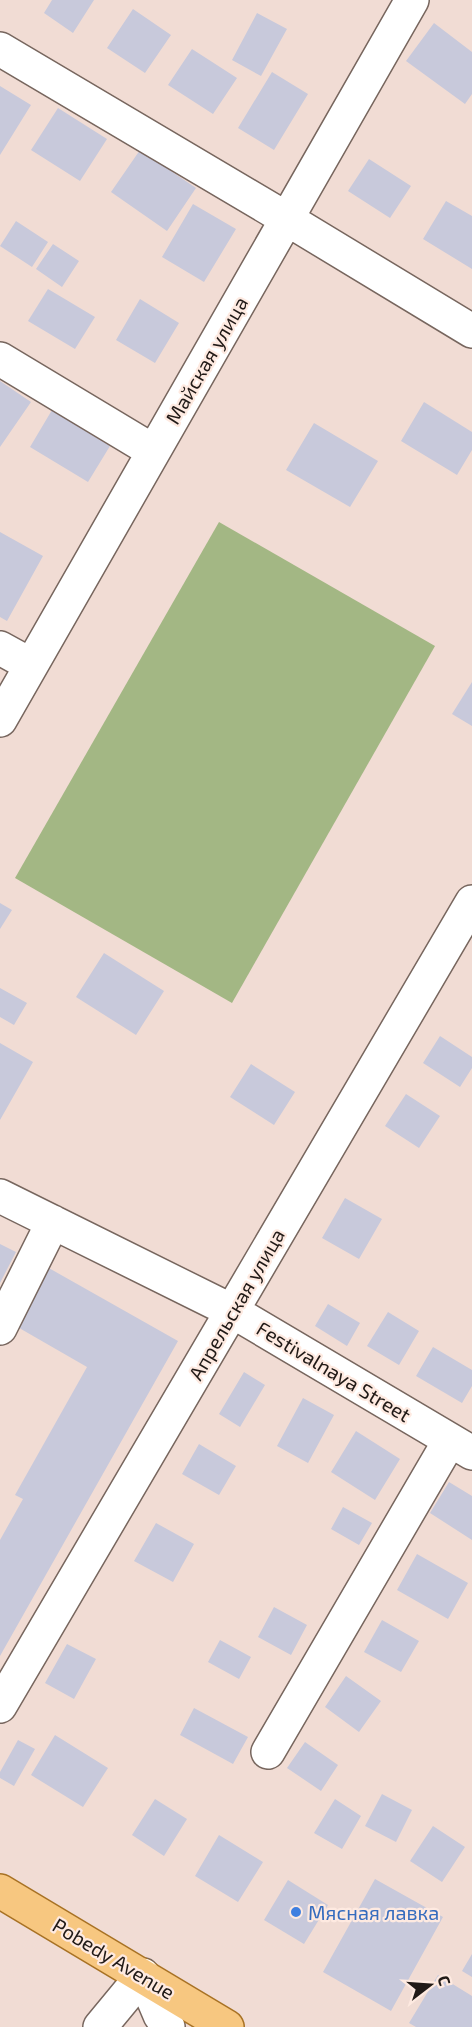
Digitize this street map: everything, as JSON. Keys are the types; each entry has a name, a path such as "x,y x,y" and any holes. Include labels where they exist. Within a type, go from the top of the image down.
{"main road":[{"name":"Pobedy Avenue","path":"0,1891 227,2027"}],"street":[{"name":"Майская улица","path":"0,720 412,0"},
{"path":"0,49 472,332"},
{"path":"0,359 153,451"},
{"path":"0,648 31,665"},
{"name":"Апрельская улица","path":"0,1706 472,902"},
{"name":"Festivalnaya Street","path":"0,1196 232,1311 461,1446"},
{"path":"0,1328 53,1222"},
{"path":"268,1752 461,1446"},
{"path":"100,2027 143,1975 160,2015 168,2027"}],"green space":[{"path":"219,522 435,646 232,1003 15,878"}],"building":[{"path":"52,0 94,0 73,33 44,13"},
{"path":"133,9 171,35 145,73 107,48"},
{"path":"257,13 287,29 261,76 232,60"},
{"path":"434,23 472,52 472,94 465,104 406,61"},
{"path":"192,49 237,78 213,114 168,85"},
{"path":"272,72 308,94 274,150 238,128"},
{"path":"0,86 31,105 0,155"},
{"path":"58,108 107,139 80,181 31,150"},
{"path":"140,150 196,188 167,231 111,192"},
{"path":"369,159 411,186 390,218 348,191"},
{"path":"446,201 472,216 472,269 423,239"},
{"path":"193,204 236,229 204,282 162,257"},
{"path":"16,221 48,242 32,267 0,246"},
{"path":"53,244 79,261 62,287 36,269"},
{"path":"48,289 95,317 75,349 28,321"},
{"path":"140,299 179,323 155,363 116,340"},
{"path":"0,381 31,402 0,447"},
{"path":"424,402 472,432 472,450 457,475 401,441"},
{"path":"52,410 110,446 88,482 30,447"},
{"path":"314,423 378,461 350,507 286,470"},
{"path":"0,532 43,556 7,621 0,617"},
{"path":"472,682 472,726 452,714"},
{"path":"0,903 12,910 0,929"},
{"path":"104,953 164,991 136,1035 76,997"},
{"path":"0,988 27,1003 14,1025 0,1017"},
{"path":"440,1036 472,1057 472,1068 460,1087 423,1063"},
{"path":"0,1043 33,1062 0,1120"},
{"path":"251,1064 295,1092 274,1125 230,1097"},
{"path":"406,1094 440,1116 419,1148 385,1126"},
{"path":"345,1198 382,1219 359,1259 322,1238"},
{"path":"0,1244 16,1252 0,1283"},
{"path":"47,1267 178,1341 0,1656 0,1540 23,1499 15,1495 87,1367 14,1325"},
{"path":"328,1304 360,1323 347,1346 315,1326"},
{"path":"388,1312 419,1331 399,1365 367,1346"},
{"path":"433,1347 472,1370 472,1386 462,1403 416,1376"},
{"path":"244,1372 265,1385 240,1427 219,1414"},
{"path":"303,1398 334,1415 308,1463 277,1446"},
{"path":"356,1431 400,1459 375,1500 331,1472"},
{"path":"199,1444 236,1466 219,1495 182,1474"},
{"path":"449,1482 472,1496 472,1540 430,1513"},
{"path":"343,1507 372,1523 359,1545 331,1529"},
{"path":"156,1523 194,1544 173,1582 134,1561"},
{"path":"417,1554 468,1583 448,1619 397,1590"},
{"path":"274,1607 307,1625 291,1655 258,1637"},
{"path":"382,1620 419,1641 401,1672 364,1652"},
{"path":"220,1640 251,1657 239,1679 208,1662"},
{"path":"67,1644 96,1659 74,1699 45,1683"},
{"path":"346,1676 381,1701 359,1732 325,1707"},
{"path":"194,1708 248,1737 233,1764 180,1735"},
{"path":"55,1735 108,1768 83,1807 31,1775"},
{"path":"18,1740 35,1749 14,1786 0,1778 0,1772"},
{"path":"305,1742 338,1765 321,1791 287,1768"},
{"path":"382,1794 412,1810 396,1842 365,1826"},
{"path":"155,1799 187,1819 164,1856 132,1835"},
{"path":"335,1799 361,1816 342,1849 314,1833"},
{"path":"433,1826 465,1847 442,1882 410,1861"},
{"path":"219,1835 263,1862 238,1902 195,1876"},
{"path":"375,1879 443,1917 391,2011 323,1972"},
{"name":"Мясная лавка","path":"288,1880 328,1905 304,1944 264,1920"},
{"path":"472,1954 472,1977 462,1971"},
{"path":"438,1975 472,1996 472,2027 416,2027 409,2023"}],"place":[{"name":"Мясная лавка","path":"296,1912"}]}
